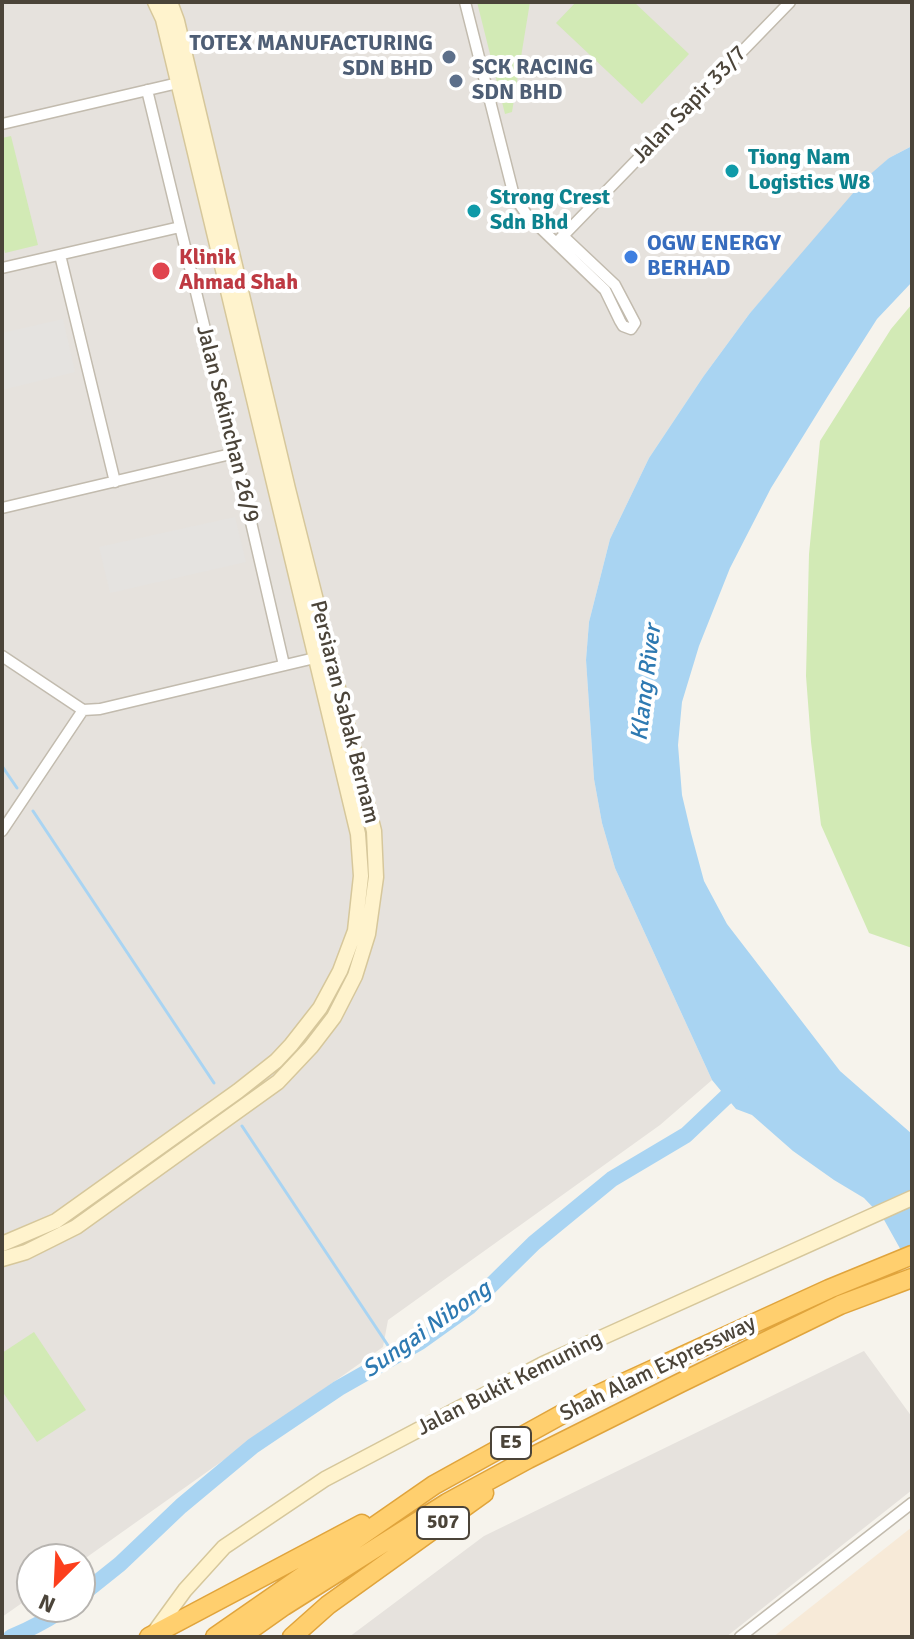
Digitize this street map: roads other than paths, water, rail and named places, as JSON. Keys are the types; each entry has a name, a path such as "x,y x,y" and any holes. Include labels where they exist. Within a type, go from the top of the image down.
{"highway":[{"name":"Shah Alam Expressway","path":"215,1637 434,1485 595,1396 829,1289 912,1255"},
{"name":"Shah Alam Expressway","path":"240,1637 447,1503 528,1459 840,1305 912,1278"},
{"name":"507","path":"292,1637 328,1605 528,1459"},
{"name":"507","path":"150,1636 434,1485"}],"street":[{"name":"Persiaran Sabak Bernam","path":"2,1259 26,1252 76,1227 278,1082 334,1017 355,976 368,934 376,877 374,831 322,656 163,19 155,2"},
{"name":"Persiaran Sabak Bernam","path":"2,1244 56,1221 257,1076 291,1045 320,1008 340,971 355,931 361,876 358,834 322,656 177,21 170,2"},
{"path":"465,2 514,196 527,215 560,240 615,285 635,323 631,329 623,326 605,290 560,240"},
{"name":"Jalan Sapir 33/7","path":"560,240 790,2"},
{"path":"2,124 178,83"},
{"name":"Jalan Sekinchan 26/9","path":"147,90 284,665"},
{"path":"2,268 180,227"},
{"path":"60,255 115,482"},
{"path":"2,508 235,453"},
{"path":"2,656 83,710 100,709 322,656"},
{"path":"2,831 83,710"},
{"name":"Jalan Bukit Kemuning","path":"150,1636 185,1590 224,1547 325,1479 543,1364 912,1198"},
{"path":"740,1637 912,1503"}],"water":[{"name":"Klang River","path":"912,146 912,282 877,319 828,396 771,488 730,568 699,646 682,702 678,745 682,795 704,881 727,924 840,1071 912,1134 912,1270 883,1218 864,1198 793,1151 752,1115 736,1109 712,1080 615,868 594,779 586,660 589,622 610,539 649,458 750,313 866,178 889,158"}],"waterway":[{"path":"2,766 17,788"},
{"path":"33,811 214,1083"},
{"name":"Sungai Nibong","path":"96,1583 253,1446 339,1388 420,1342 469,1307 534,1243 612,1179 686,1135 741,1085"},
{"path":"242,1126 395,1356"},
{"name":"Sungai Nibong","path":"11,1637 41,1623"}],"place":[{"name":"TOTEX MANUFACTURING SDN BHD","path":"449,57"},
{"name":"SCK RACING SDN BHD","path":"456,81"},
{"name":"Tiong Nam Logistics W8","path":"732,171"},
{"name":"Strong Crest Sdn Bhd","path":"474,211"},
{"name":"OGW ENERGY BERHAD","path":"631,257"},
{"name":"Klinik Ahmad Shah","path":"161,271"}]}
